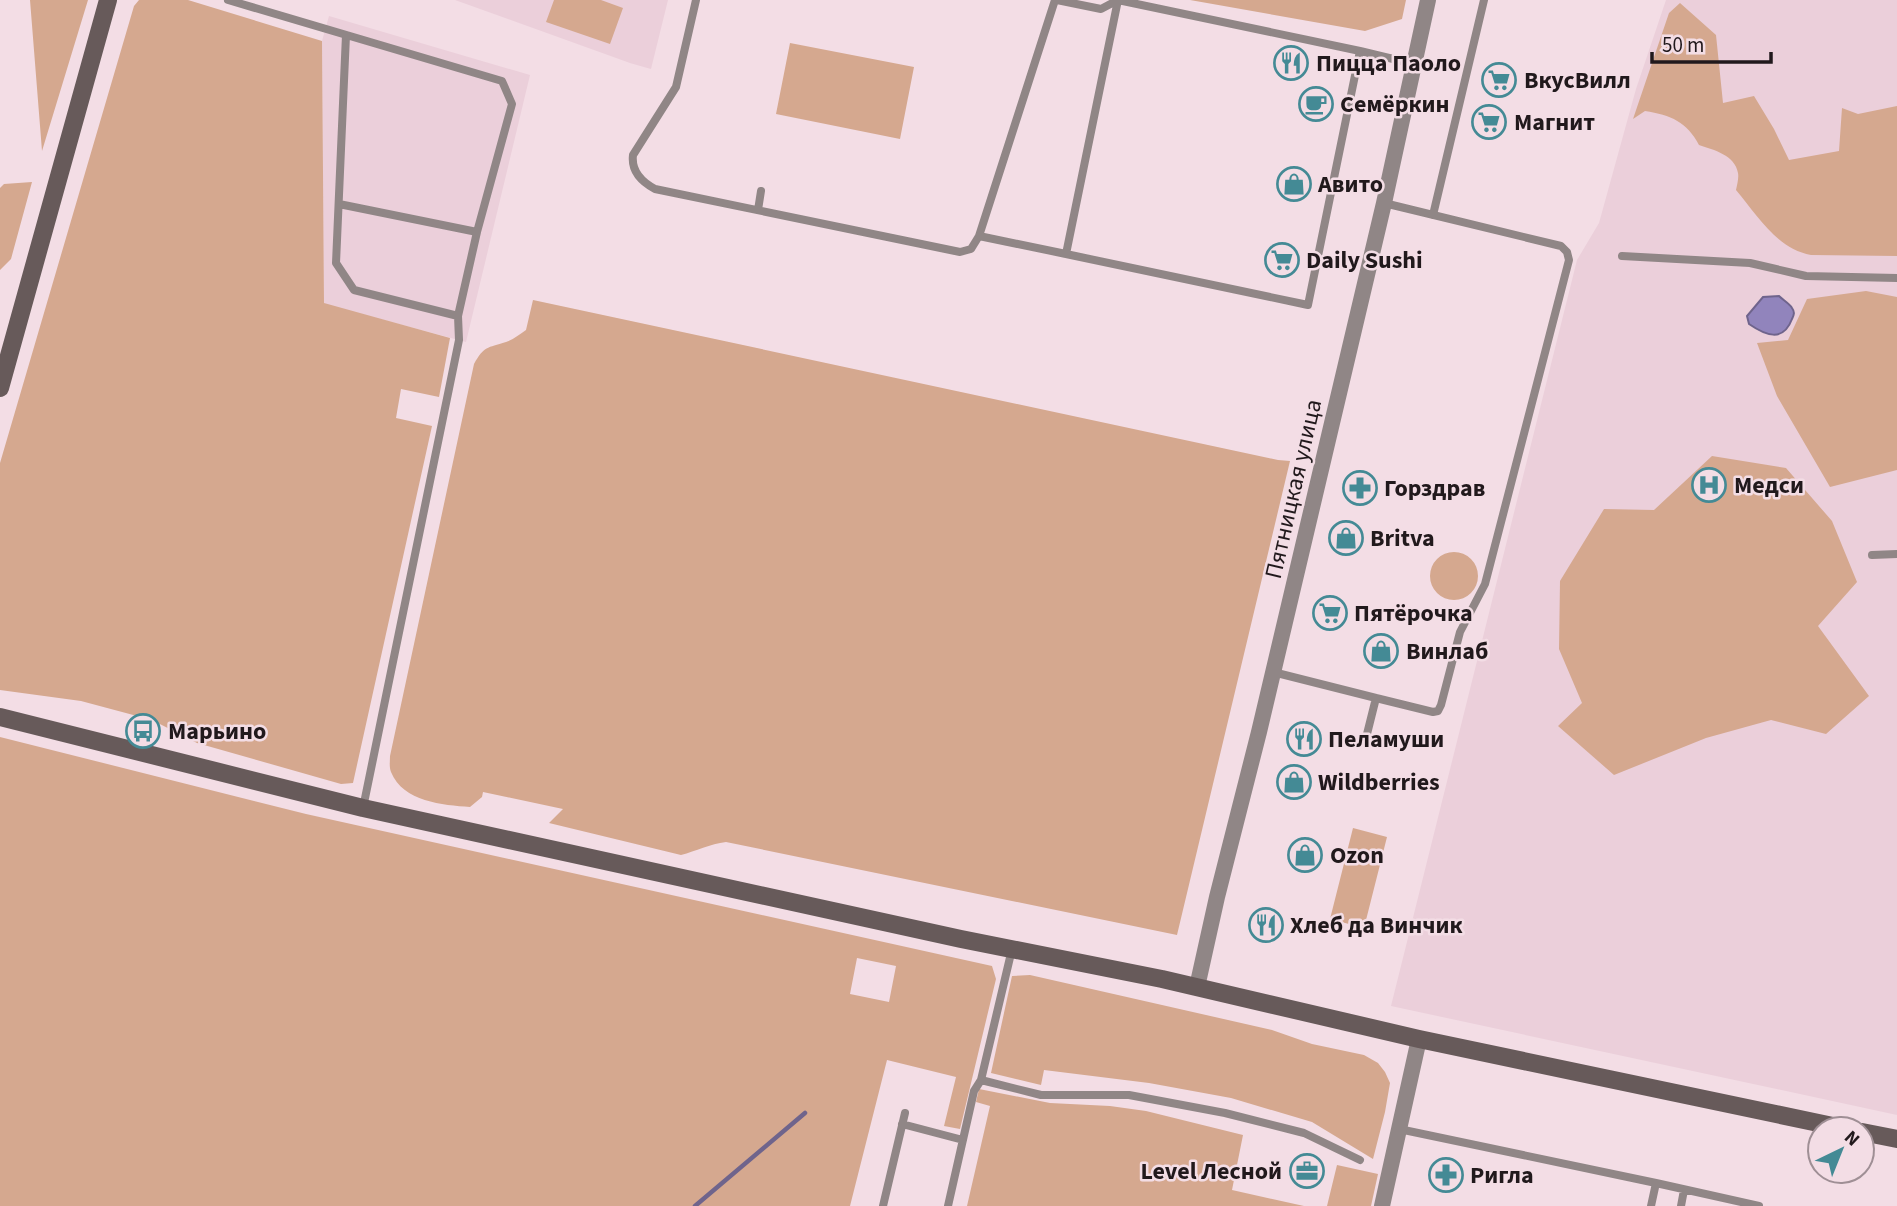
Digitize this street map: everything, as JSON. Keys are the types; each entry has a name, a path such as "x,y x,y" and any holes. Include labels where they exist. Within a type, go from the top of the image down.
{"street":[{"path":"0,388 4,356 108,0"},
{"name":"Пятницкая улица","path":"1196,987 1384,203 1428,0"},
{"path":"0,717 363,808 1196,987 1419,1039 1806,1120"},
{"path":"1382,1206 1419,1039"},
{"path":"1876,1135 1897,1139"}],"lane":[{"path":"228,0 502,81 512,104 477,232 458,316 459,340 363,808"},
{"path":"696,0 676,87 632,162 634,170 646,184 655,189 960,252 971,249 979,236 1056,0 1101,9 1118,0 1414,64"},
{"path":"1066,254 1118,0"},
{"path":"1433,215 1484,0"},
{"path":"346,35 335,263 354,290 458,316"},
{"path":"979,236 1308,305 1360,51"},
{"path":"758,210 761,191"},
{"path":"1273,671 1376,698 1424,714 1438,711 1460,632 1485,584 1569,260 1567,252 1560,246 1384,203"},
{"path":"339,204 477,232"},
{"path":"1622,256 1750,262 1806,276 1897,278"},
{"path":"1872,555 1897,554"},
{"path":"1367,734 1376,698"},
{"path":"948,1206 974,1091 981,1080 1012,949"},
{"path":"981,1080 1041,1095 1129,1096 1225,1113 1304,1133 1360,1160"},
{"path":"883,1206 905,1113"},
{"path":"902,1124 963,1140"},
{"path":"1399,1129 1759,1206"},
{"path":"1651,1206 1656,1183"},
{"path":"1681,1206 1684,1190"}],"shaded area":[{"path":"30,0 88,0 42,151"},
{"path":"139,0 188,0 322,41 324,303 450,338 439,397 401,389 396,418 432,426 353,783 341,784 197,743 152,720 81,701 0,690 0,463 134,6"},
{"path":"455,0 668,0 651,69"},
{"path":"554,0 601,0 623,8 610,44 546,22"},
{"path":"1190,0 1406,0 1402,19 1365,31"},
{"name":"Медси","path":"1666,0 1897,0 1897,1115 1391,1006 1577,260 1599,223 1636,89"},
{"path":"1680,3 1716,35 1723,103 1754,96 1789,160 1839,151 1842,108 1858,114 1897,106 1897,256 1811,255 1799,252 1769,230 1736,190 1738,173 1733,162 1717,151 1699,145 1683,125 1670,117 1645,111 1633,119 1669,13"},
{"path":"329,16 530,75 466,342 324,304 322,41"},
{"path":"790,43 914,67 900,139 776,114"},
{"path":"32,182 11,259 0,270 0,188 4,184"},
{"path":"1866,291 1897,297 1897,470 1830,487 1777,396 1757,343 1788,340 1807,299"},
{"path":"1779,296 1794,312 1784,331 1767,334 1749,324 1747,316 1763,297"},
{"path":"533,300 1290,461 1177,935 726,842 681,855 549,823 563,809 483,792 482,797 470,807 448,805 425,800 405,790 391,772 390,756 474,364 487,348 509,341 526,330"},
{"path":"1712,456 1786,468 1832,521 1857,582 1818,626 1869,696 1826,734 1771,720 1706,738 1614,775 1558,726 1582,703 1559,649 1560,581 1604,509 1654,510"},
{"path":"1454,552 1471,559 1478,576 1471,593 1454,600 1437,593 1430,576 1437,559"},
{"path":"0,737 306,814 992,966 996,979 960,1129 944,1126 956,1077 887,1060 850,1206 0,1206","holes":["857,958 896,966 889,1002 850,994"]},
{"path":"1353,828 1387,837 1364,928 1330,919"},
{"path":"1030,975 1272,1030 1312,1044 1364,1055 1378,1063 1390,1083 1373,1159 1312,1122 1231,1098 1149,1083 1044,1070 1041,1085 991,1073 1012,976"},
{"path":"979,1089 1050,1103 1146,1111 1243,1135 1232,1190 1304,1206 967,1206 990,1106 976,1102"},
{"path":"1337,1165 1378,1174 1371,1206 1327,1206"}],"waterway":[{"path":"695,1206 805,1113"}],"place":[{"name":"Пицца Паоло","path":"1291,63"},
{"name":"ВкусВилл","path":"1499,80"},
{"name":"Семёркин","path":"1316,104"},
{"name":"Магнит","path":"1489,122"},
{"name":"Авито","path":"1294,184"},
{"name":"Daily Sushi","path":"1282,260"},
{"name":"Медси","path":"1709,485"},
{"name":"Горздрав","path":"1360,488"},
{"name":"Britva","path":"1346,538"},
{"name":"Пятёрочка","path":"1330,613"},
{"name":"Винлаб","path":"1381,651"},
{"name":"Марьино","path":"143,731"},
{"name":"Пеламуши","path":"1304,739"},
{"name":"Wildberries","path":"1294,782"},
{"name":"Ozon","path":"1305,855"},
{"name":"Хлеб да Винчик","path":"1266,925"},
{"name":"Level Лесной","path":"1307,1171"},
{"name":"Ригла","path":"1446,1175"}]}
